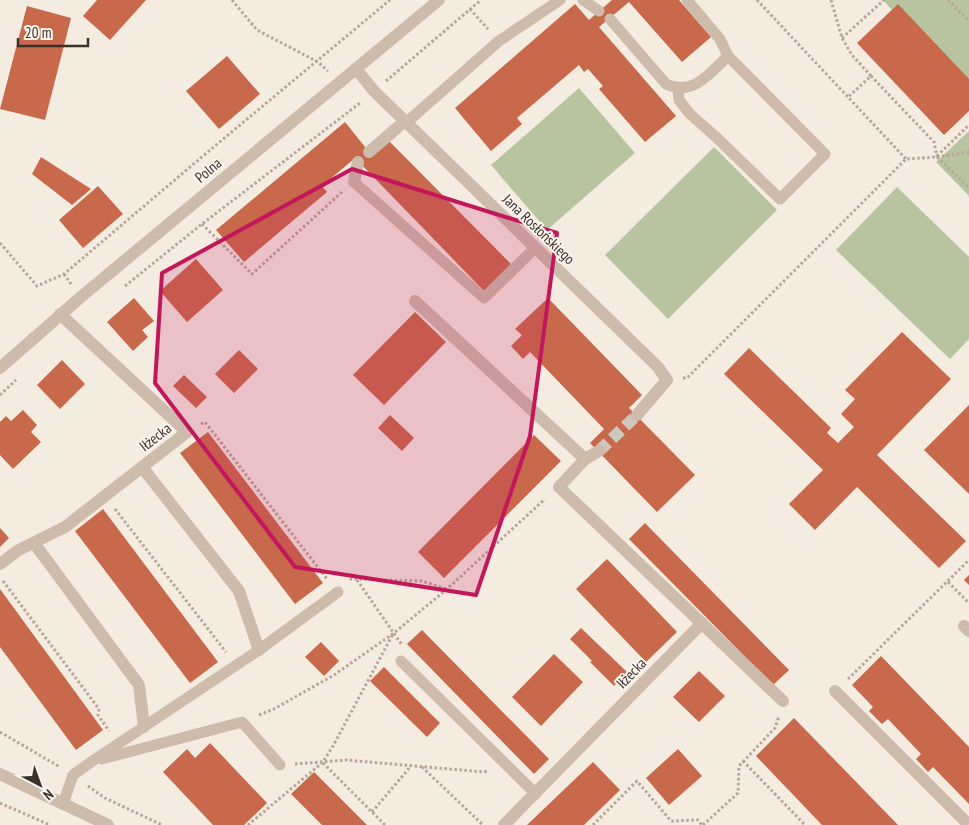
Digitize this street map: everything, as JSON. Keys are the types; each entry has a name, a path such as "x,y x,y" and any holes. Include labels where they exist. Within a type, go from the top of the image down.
{"street":[{"name":"Polna","path":"0,368 60,314 439,0"},
{"name":"Jana Rosłońskiego","path":"356,69 374,91 658,367 667,380"},
{"path":"369,152 406,121"},
{"path":"354,182 358,162"},
{"path":"416,302 585,460"},
{"name":"Iłżecka","path":"0,564 17,552 65,527 187,432 60,314"},
{"path":"637,415 667,380"},
{"path":"598,451 585,460 559,487 783,701"},
{"path":"142,467 238,591 259,650"},
{"path":"34,543 140,685 144,727"},
{"name":"Iłżecka","path":"504,825 702,623"},
{"path":"835,691 969,825"},
{"path":"0,774 108,825"}],"lane":[{"path":"406,121 499,41 560,0"},
{"path":"583,0 599,11"},
{"path":"678,88 679,100 690,114 780,199 825,154 728,56 720,39 687,0"},
{"path":"610,19 666,84 678,88 689,88 695,85 728,56"},
{"path":"354,182 484,298 535,248"},
{"path":"63,804 74,775 259,650 338,592"},
{"path":"400,661 536,794"},
{"path":"91,762 242,722 280,765"}],"path":[{"path":"232,0 257,30 318,62"},
{"path":"0,243 37,286 64,274 390,0"},
{"path":"118,292 202,224 374,91 481,0"},
{"path":"757,0 906,159"},
{"path":"830,0 842,38 852,55 934,142 937,157 969,188"},
{"path":"842,38 884,0"},
{"path":"948,0 969,21"},
{"path":"848,98 871,76"},
{"path":"937,157 969,125"},
{"path":"667,380 687,378 906,159 969,152"},
{"path":"202,224 252,274 354,182"},
{"path":"0,395 20,377"},
{"path":"187,432 206,422 338,592 352,579 422,581 447,589"},
{"path":"242,722 274,709 334,675 394,633 447,589 559,487"},
{"path":"105,496 236,665"},
{"path":"835,691 969,560"},
{"path":"0,577 100,709 98,715 118,744"},
{"path":"357,579 394,633"},
{"path":"948,582 969,603"},
{"path":"248,825 323,762 394,633"},
{"path":"593,825 637,781 672,821 698,820 703,825 738,792 740,766 775,728 783,701"},
{"path":"280,765 346,760 484,772 504,763"},
{"path":"743,761 805,825"},
{"path":"323,762 385,825"},
{"path":"372,812 411,766"},
{"path":"422,767 483,825"},
{"path":"0,803 50,825"}],"highlighted area":[{"path":"352,169 557,233 530,436 476,595 295,567 155,383 162,273"}],"green space":[{"path":"883,0 969,0 969,94"},
{"path":"579,88 635,153 547,230 491,165"},
{"path":"969,131 969,196 936,162"},
{"path":"714,147 777,210 668,319 605,255"},
{"path":"897,187 969,257 969,339 950,359 836,250"}],"building":[{"path":"97,0 146,0 110,40 83,16"},
{"path":"612,0 679,0 711,37 682,62 629,2 599,27 676,116 645,142 599,89 603,86 588,69 584,72 579,65 517,118 522,124 491,151 455,108 575,4 589,20"},
{"path":"898,4 969,79 969,111 944,135 857,43"},
{"path":"27,6 71,18 45,120 0,109"},
{"path":"227,56 260,94 219,129 186,91"},
{"path":"345,122 369,152 389,141 511,264 484,291 355,158 322,186 327,192 244,262 216,230"},
{"path":"41,157 91,189 72,205 32,174"},
{"path":"98,186 123,214 83,248 59,220"},
{"path":"196,259 223,290 187,322 160,291"},
{"path":"134,298 154,321 142,330 148,337 133,351 107,322"},
{"path":"548,298 642,395 629,408 695,475 657,512 590,443 604,429 530,352 523,359 511,346 522,335 515,329"},
{"path":"415,312 446,342 384,405 353,375"},
{"path":"902,332 951,379 877,455 966,541 939,568 857,487 815,530 789,504 823,470 724,374 749,348 831,428 827,433 838,443 854,427 841,414 855,399 845,390"},
{"path":"239,350 258,369 234,393 215,374"},
{"path":"62,360 85,384 60,409 37,385"},
{"path":"184,375 207,397 196,408 173,386"},
{"path":"969,405 969,494 924,450"},
{"path":"23,410 37,425 31,432 41,442 13,469 0,455 0,422 6,416 11,421"},
{"path":"390,415 414,438 402,451 378,428"},
{"path":"208,432 323,583 295,604 180,453"},
{"path":"534,435 561,461 444,578 418,552"},
{"path":"103,509 218,662 190,683 75,531"},
{"path":"645,523 789,670 773,685 629,539"},
{"path":"0,528 9,538 0,547"},
{"path":"607,559 677,632 646,662 576,589"},
{"path":"969,575 969,585 964,580"},
{"path":"0,589 103,730 76,750 0,647"},
{"path":"581,628 627,672 614,686 570,639"},
{"path":"422,630 549,759 534,774 407,644"},
{"path":"321,642 339,661 324,676 305,657"},
{"path":"554,654 583,682 541,726 512,697"},
{"path":"881,656 969,747 969,804 933,767 928,772 916,759 921,754 888,719 882,724 869,711 873,707 852,685"},
{"path":"384,667 440,723 427,737 370,681"},
{"path":"699,671 725,696 699,722 673,697"},
{"path":"794,718 898,825 822,825 756,756"},
{"path":"210,743 267,803 244,825 213,825 163,772 187,749 195,758"},
{"path":"678,749 702,776 669,805 646,778"},
{"path":"593,762 620,790 584,825 527,825"},
{"path":"314,772 367,825 322,825 291,794"}],"tunnel":[{"path":"599,451 637,415"}]}
